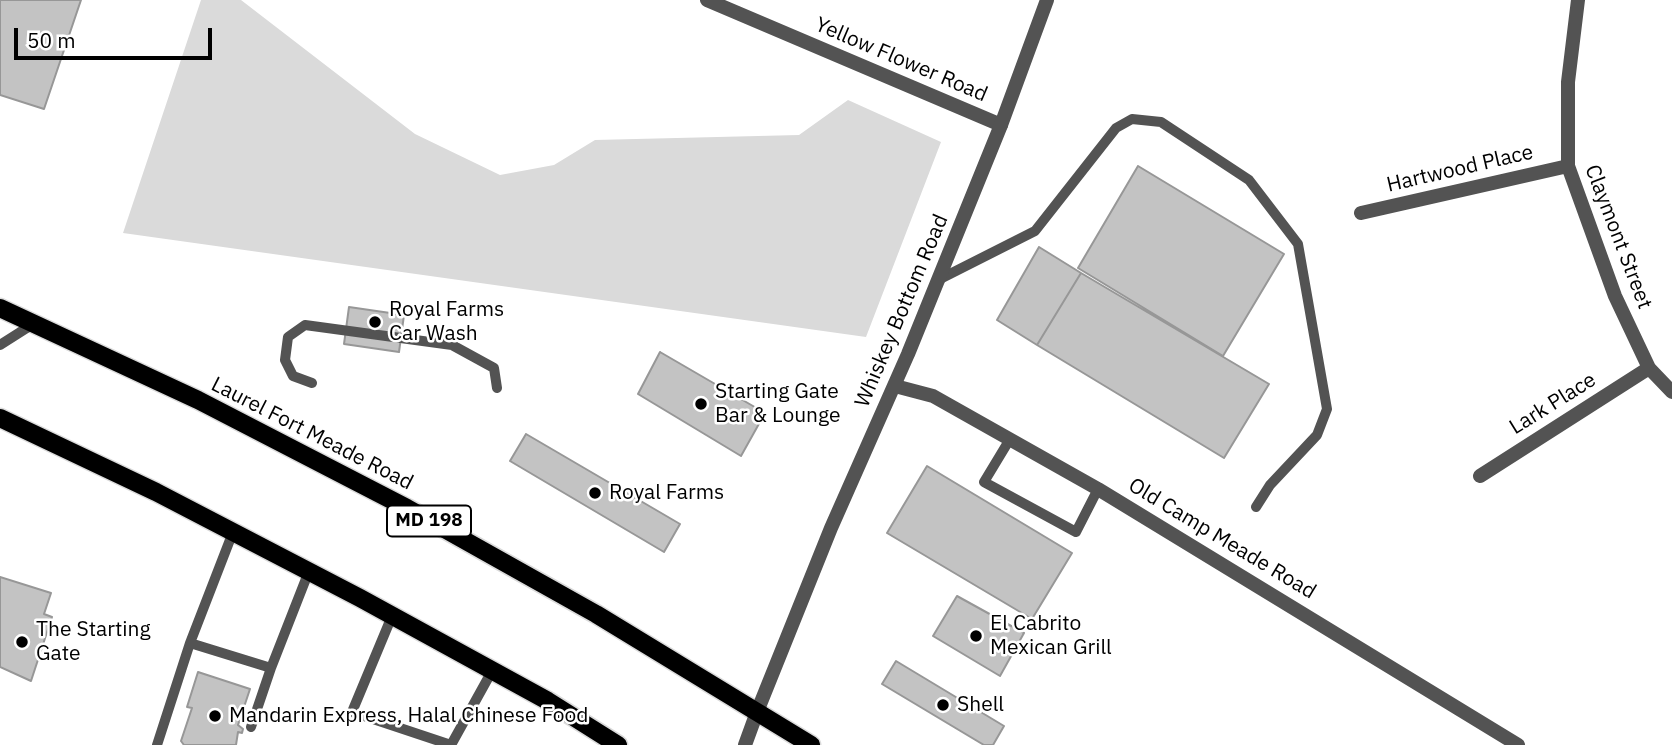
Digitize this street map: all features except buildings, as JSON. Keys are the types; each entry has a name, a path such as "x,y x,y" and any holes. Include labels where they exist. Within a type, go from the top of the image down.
{"main road":[{"name":"Laurel Fort Meade Road","path":"0,308 198,400 407,508 596,614 811,745"},
{"path":"0,418 309,571 492,671 618,745"}],"street":[{"name":"Yellow Flower Road","path":"707,0 1001,125"},
{"name":"Whiskey Bottom Road","path":"745,745 831,528 939,280 1047,0"},
{"name":"Claymont Street","path":"1578,0 1567,82 1568,166 1615,296 1649,368 1672,392"},
{"name":"Hartwood Place","path":"1361,213 1568,166"},
{"name":"Lark Place","path":"1480,476 1649,368"},
{"name":"Old Camp Meade Road","path":"895,386 933,396 1098,488 1518,745"}],"lane":[{"path":"939,280 1035,231 1116,128 1132,119 1161,122 1249,180 1298,244 1327,410 1317,435 1270,485 1256,507"},
{"path":"0,345 33,324"},
{"path":"312,383 293,376 285,360 288,337 305,325 452,345 494,368 497,388"},
{"path":"1010,439 984,482 1076,532 1098,488"},
{"path":"157,745 190,643 233,532"},
{"path":"251,727 309,571"},
{"path":"393,616 352,712 451,745 492,671"},
{"path":"190,643 271,668"}],"shaded area":[{"path":"201,0 241,0 415,134 500,175 554,165 595,140 799,135 848,100 941,142 866,337 123,233"}],"place":[{"name":"Royal Farms Car Wash","path":"375,322"},
{"name":"Starting Gate Bar & Lounge","path":"701,404"},
{"name":"Royal Farms","path":"595,493"},
{"name":"El Cabrito Mexican Grill","path":"976,636"},
{"name":"The Starting Gate","path":"22,642"},
{"name":"Shell","path":"943,705"},
{"name":"Mandarin Express, Halal Chinese Food","path":"215,716"}]}
